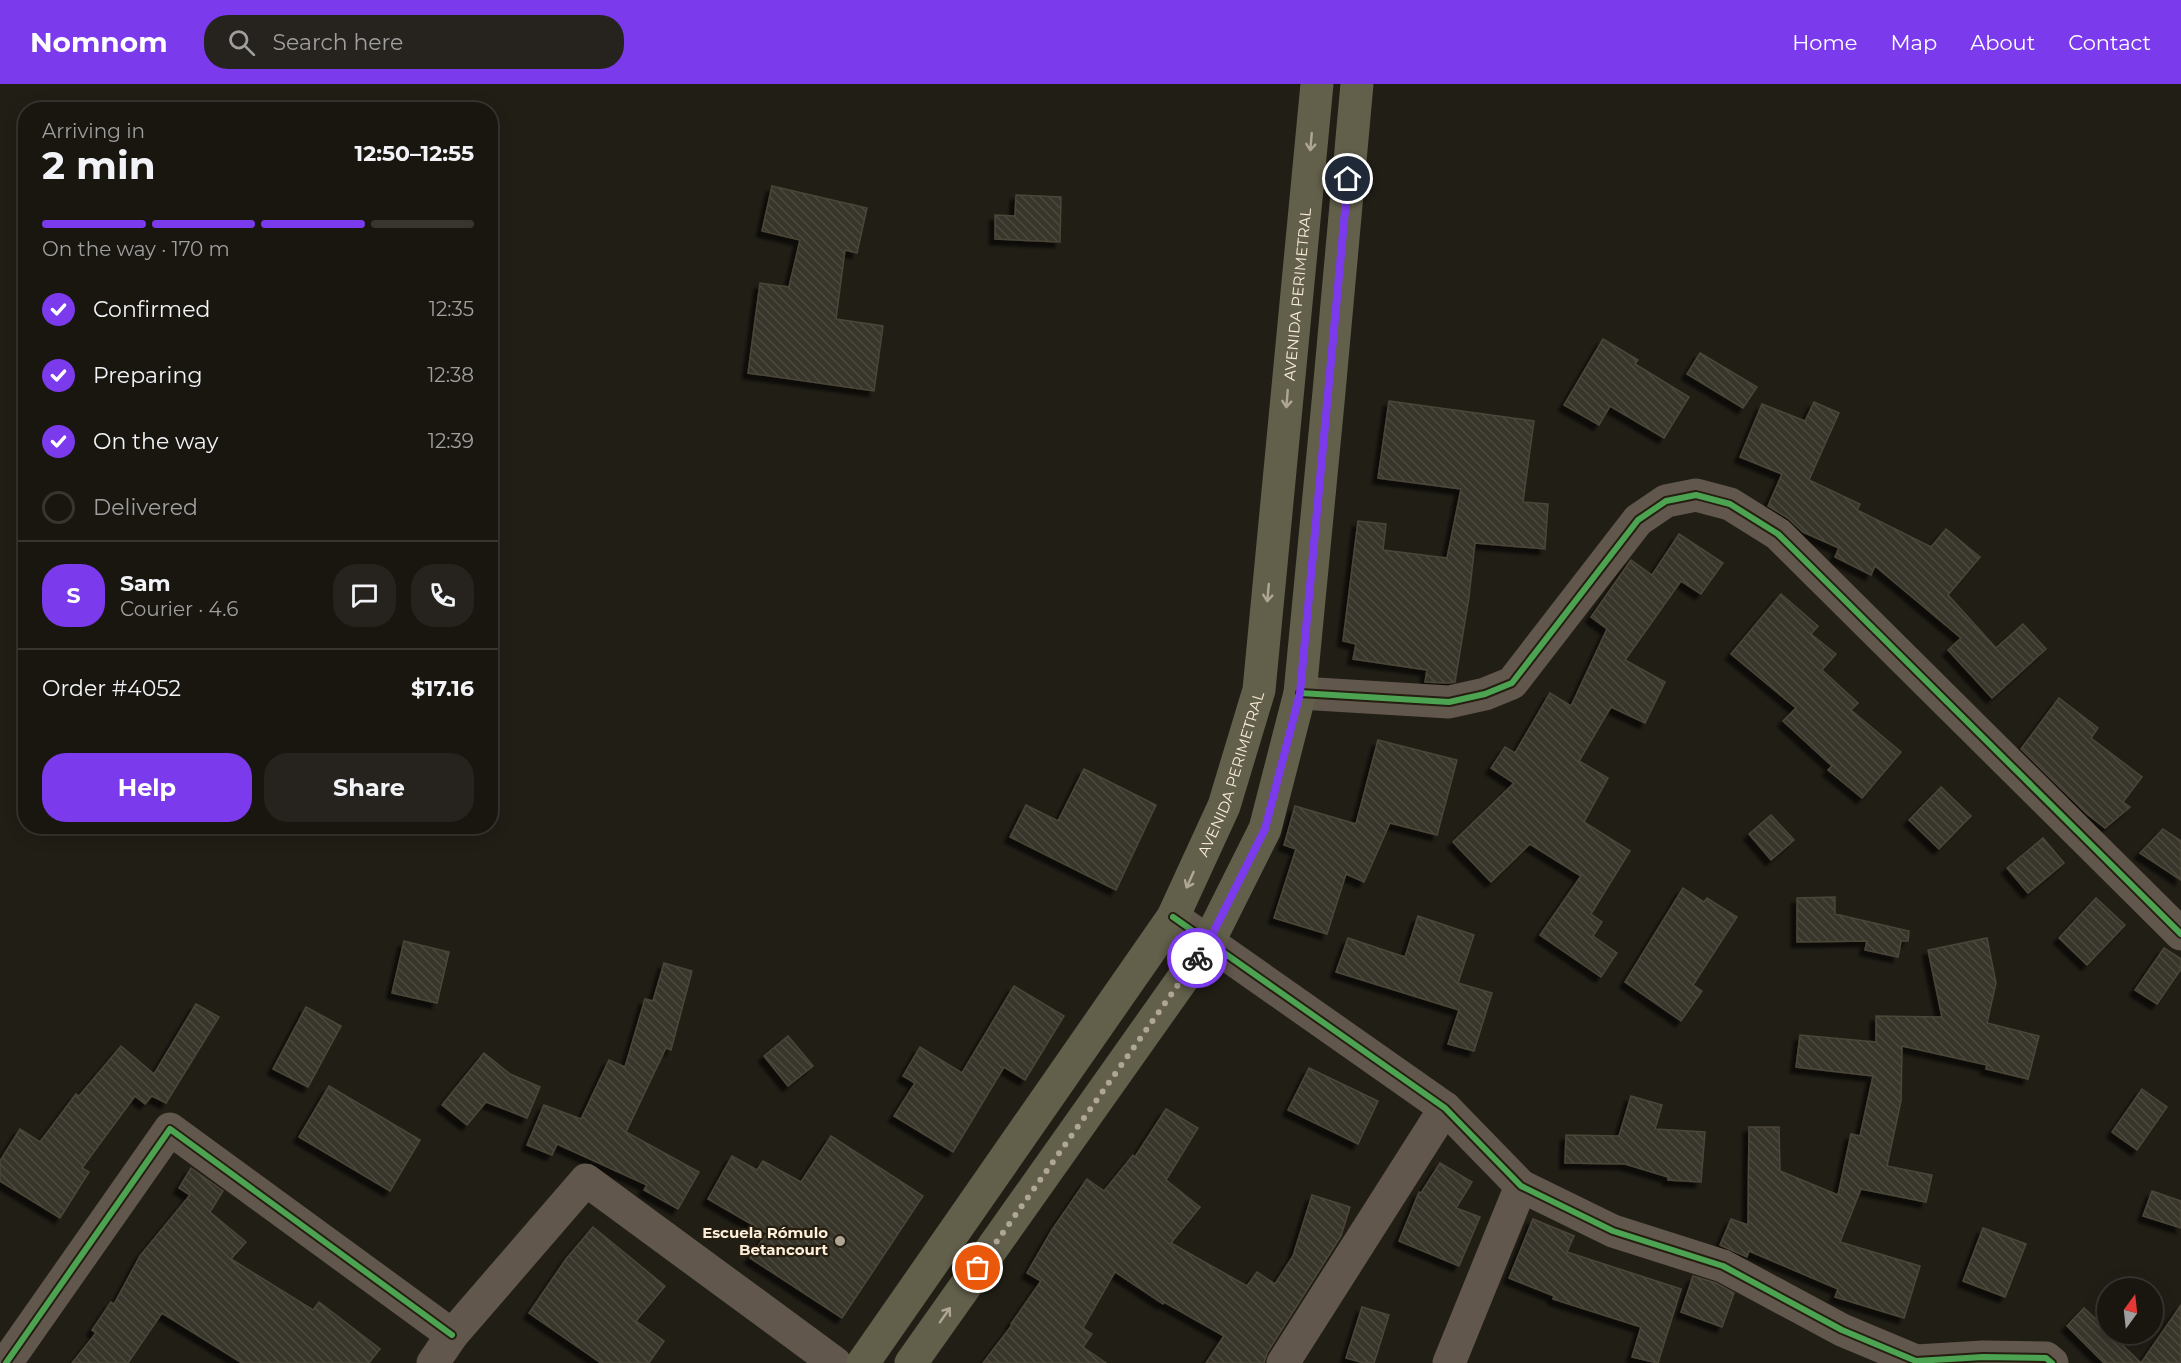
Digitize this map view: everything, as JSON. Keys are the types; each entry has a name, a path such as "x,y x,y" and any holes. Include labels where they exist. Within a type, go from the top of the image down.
{"main road":[{"name":"AVENIDA PERIMETRAL","path":"863,1363 1173,917 1224,806 1259,690 1317,84"},
{"path":"911,1363 1208,943 1265,829 1300,693 1357,84"}],"street":[{"path":"1300,693 1449,702 1485,694 1512,683 1638,520 1666,501 1696,495 1730,504 1778,534 2181,934"},
{"path":"1173,917 1445,1108 1521,1186 1613,1231 1723,1266 1842,1330 1916,1361 1994,1357 2046,1358 2052,1363"},
{"path":"1283,1363 1445,1108"},
{"path":"6,1363 170,1129 452,1335"},
{"path":"433,1363 452,1335 586,1180 836,1363"},
{"path":"1449,1363 1521,1186"}],"building":[{"path":"772,186 867,208 857,253 845,250 836,319 883,326 874,391 748,373 760,283 789,287 800,240 762,231"},
{"path":"1016,195 1061,197 1060,242 995,239 995,215 1015,216"},
{"path":"1603,339 1638,360 1635,364 1689,397 1664,438 1610,406 1599,425 1564,405"},
{"path":"1700,353 1757,387 1743,408 1687,374"},
{"path":"1389,401 1534,421 1523,502 1548,504 1545,549 1475,543 1455,682 1425,682 1427,670 1353,659 1356,644 1343,641 1358,521 1386,524 1383,550 1447,558 1461,489 1378,478"},
{"path":"1814,402 1839,413 1809,480 1860,504 1857,510 1931,547 1946,529 1980,557 1948,595 1996,648 2023,624 2046,649 1992,698 1948,650 1961,638 1875,566 1871,575 1835,557 1839,548 1803,532 1788,518 1768,506 1782,474 1740,457 1762,404 1805,421"},
{"path":"1679,534 1723,563 1701,594 1681,581 1625,660 1665,682 1645,723 1611,707 1579,761 1608,778 1584,822 1630,851 1591,914 1602,922 1593,936 1617,953 1601,977 1540,935 1581,876 1530,844 1491,882 1453,842 1514,783 1491,768 1505,747 1515,753 1550,693 1571,706 1607,629 1591,617 1631,560 1652,575"},
{"path":"1781,594 1818,626 1811,634 1836,654 1822,670 1858,703 1851,710 1901,752 1862,798 1828,770 1832,766 1783,721 1796,708 1731,654"},
{"path":"2059,698 2098,728 2091,738 2142,777 2123,802 2130,807 2105,828 2087,814 2021,749"},
{"path":"1378,740 1457,760 1437,835 1390,823 1364,882 1346,874 1327,934 1274,918 1296,849 1284,845 1295,806 1356,824"},
{"path":"1084,769 1156,805 1116,890 1010,837 1026,805 1058,821"},
{"path":"1941,787 1971,816 1939,849 1909,820"},
{"path":"1771,815 1794,840 1771,860 1749,834"},
{"path":"2163,829 2181,841 2181,880 2140,853"},
{"path":"2043,838 2064,863 2028,893 2007,868"},
{"path":"1683,888 1704,902 1707,898 1737,917 1693,985 1702,991 1681,1021 1625,982"},
{"path":"1835,897 1835,914 1909,931 1908,941 1901,941 1898,957 1865,950 1867,941 1797,942 1797,898"},
{"path":"2096,898 2125,925 2087,965 2059,938"},
{"path":"1418,916 1474,935 1458,983 1492,993 1474,1051 1448,1044 1459,1010 1336,972 1348,938 1405,957"},
{"path":"1987,938 1996,983 1987,1023 2039,1036 2028,1079 1986,1069 1987,1065 1902,1046 1901,1101 1887,1166 1932,1175 1926,1202 1861,1189 1840,1242 1920,1266 1904,1318 1835,1297 1838,1289 1749,1251 1747,1257 1720,1245 1731,1219 1748,1225 1749,1127 1779,1127 1780,1171 1838,1195 1851,1134 1860,1136 1873,1076 1796,1067 1800,1035 1876,1042 1876,1016 1942,1017 1928,950"},
{"path":"404,941 449,952 437,1003 392,993"},
{"path":"2164,948 2181,959 2181,969 2157,1004 2135,990"},
{"path":"664,963 692,971 671,1050 666,1048 626,1132 699,1172 678,1209 644,1190 647,1185 557,1144 552,1155 527,1145 544,1105 581,1119 609,1060 625,1067 645,999 653,1001"},
{"path":"1014,986 1064,1016 1025,1080 1004,1067 953,1152 894,1116 915,1083 903,1076 920,1047 962,1073"},
{"path":"196,1004 219,1017 166,1103 152,1096 145,1104 135,1096 82,1168 89,1172 60,1218 0,1181 0,1161 20,1129 40,1142 76,1094 79,1096 121,1046 154,1074"},
{"path":"306,1007 341,1026 308,1087 273,1069"},
{"path":"788,1036 813,1066 788,1086 764,1056"},
{"path":"484,1053 510,1074 540,1087 527,1118 486,1102 467,1125 442,1105"},
{"path":"1309,1068 1378,1101 1358,1144 1288,1110"},
{"path":"329,1086 420,1140 390,1191 299,1137"},
{"path":"2142,1089 2167,1107 2137,1150 2112,1132"},
{"path":"1631,1096 1662,1105 1655,1129 1705,1132 1701,1182 1668,1180 1668,1177 1625,1164 1565,1163 1566,1135 1619,1136"},
{"path":"1166,1109 1198,1128 1166,1180 1200,1207 1171,1243 1247,1286 1257,1272 1275,1284 1293,1256 1312,1195 1350,1207 1341,1236 1267,1353 1264,1363 1206,1363 1224,1336 1164,1302 1163,1304 1115,1272 1083,1328 1092,1334 1083,1347 1106,1363 983,1363 1041,1281 1027,1273 1052,1230 1087,1179 1104,1191 1133,1155 1135,1157"},
{"path":"831,1136 923,1196 842,1318 750,1258 767,1233 708,1199 732,1156 757,1170 763,1161 801,1182"},
{"path":"1440,1163 1472,1182 1456,1208 1480,1217 1459,1266 1399,1241 1419,1192 1421,1193"},
{"path":"191,1168 223,1191 210,1212 246,1242 231,1259 313,1310 319,1302 380,1349 369,1363 242,1363 162,1313 128,1363 72,1363 96,1333 92,1330 111,1302 114,1304 140,1256 190,1195 179,1188"},
{"path":"2152,1191 2181,1201 2181,1228 2143,1216"},
{"path":"1533,1219 1574,1236 1567,1252 1681,1289 1658,1363 1632,1357 1641,1327 1553,1299 1554,1296 1509,1278"},
{"path":"593,1227 665,1286 636,1321 664,1341 649,1363 601,1363 529,1313 566,1259"},
{"path":"1983,1228 2026,1244 2005,1297 1963,1281"},
{"path":"1693,1276 1716,1283 1734,1293 1722,1327 1681,1312"},
{"path":"2181,1305 2181,1363 2141,1363 2154,1344 2163,1344 2163,1331"},
{"path":"1362,1307 1389,1315 1374,1363 1346,1358"},
{"path":"2084,1308 2097,1320 2097,1344 2121,1344 2141,1363 2104,1363 2067,1326"}],"cycle path":[{"path":"1300,693 1449,702 1485,694 1512,683 1638,520 1666,501 1696,495 1730,504 1778,534 2181,934"},
{"path":"1173,917 1445,1108 1521,1186 1613,1231 1723,1266 1842,1330 1916,1361 1983,1357 2046,1358 2052,1363"},
{"path":"6,1363 170,1129 452,1335"}],"way so far":[{"path":"978,1268 1197,958"}],"place":[{"name":"Escuela Rómulo Betancourt","path":"840,1241"}],"route":[{"path":"1197,958 1208,943 1265,829 1300,693 1348,179"}]}
